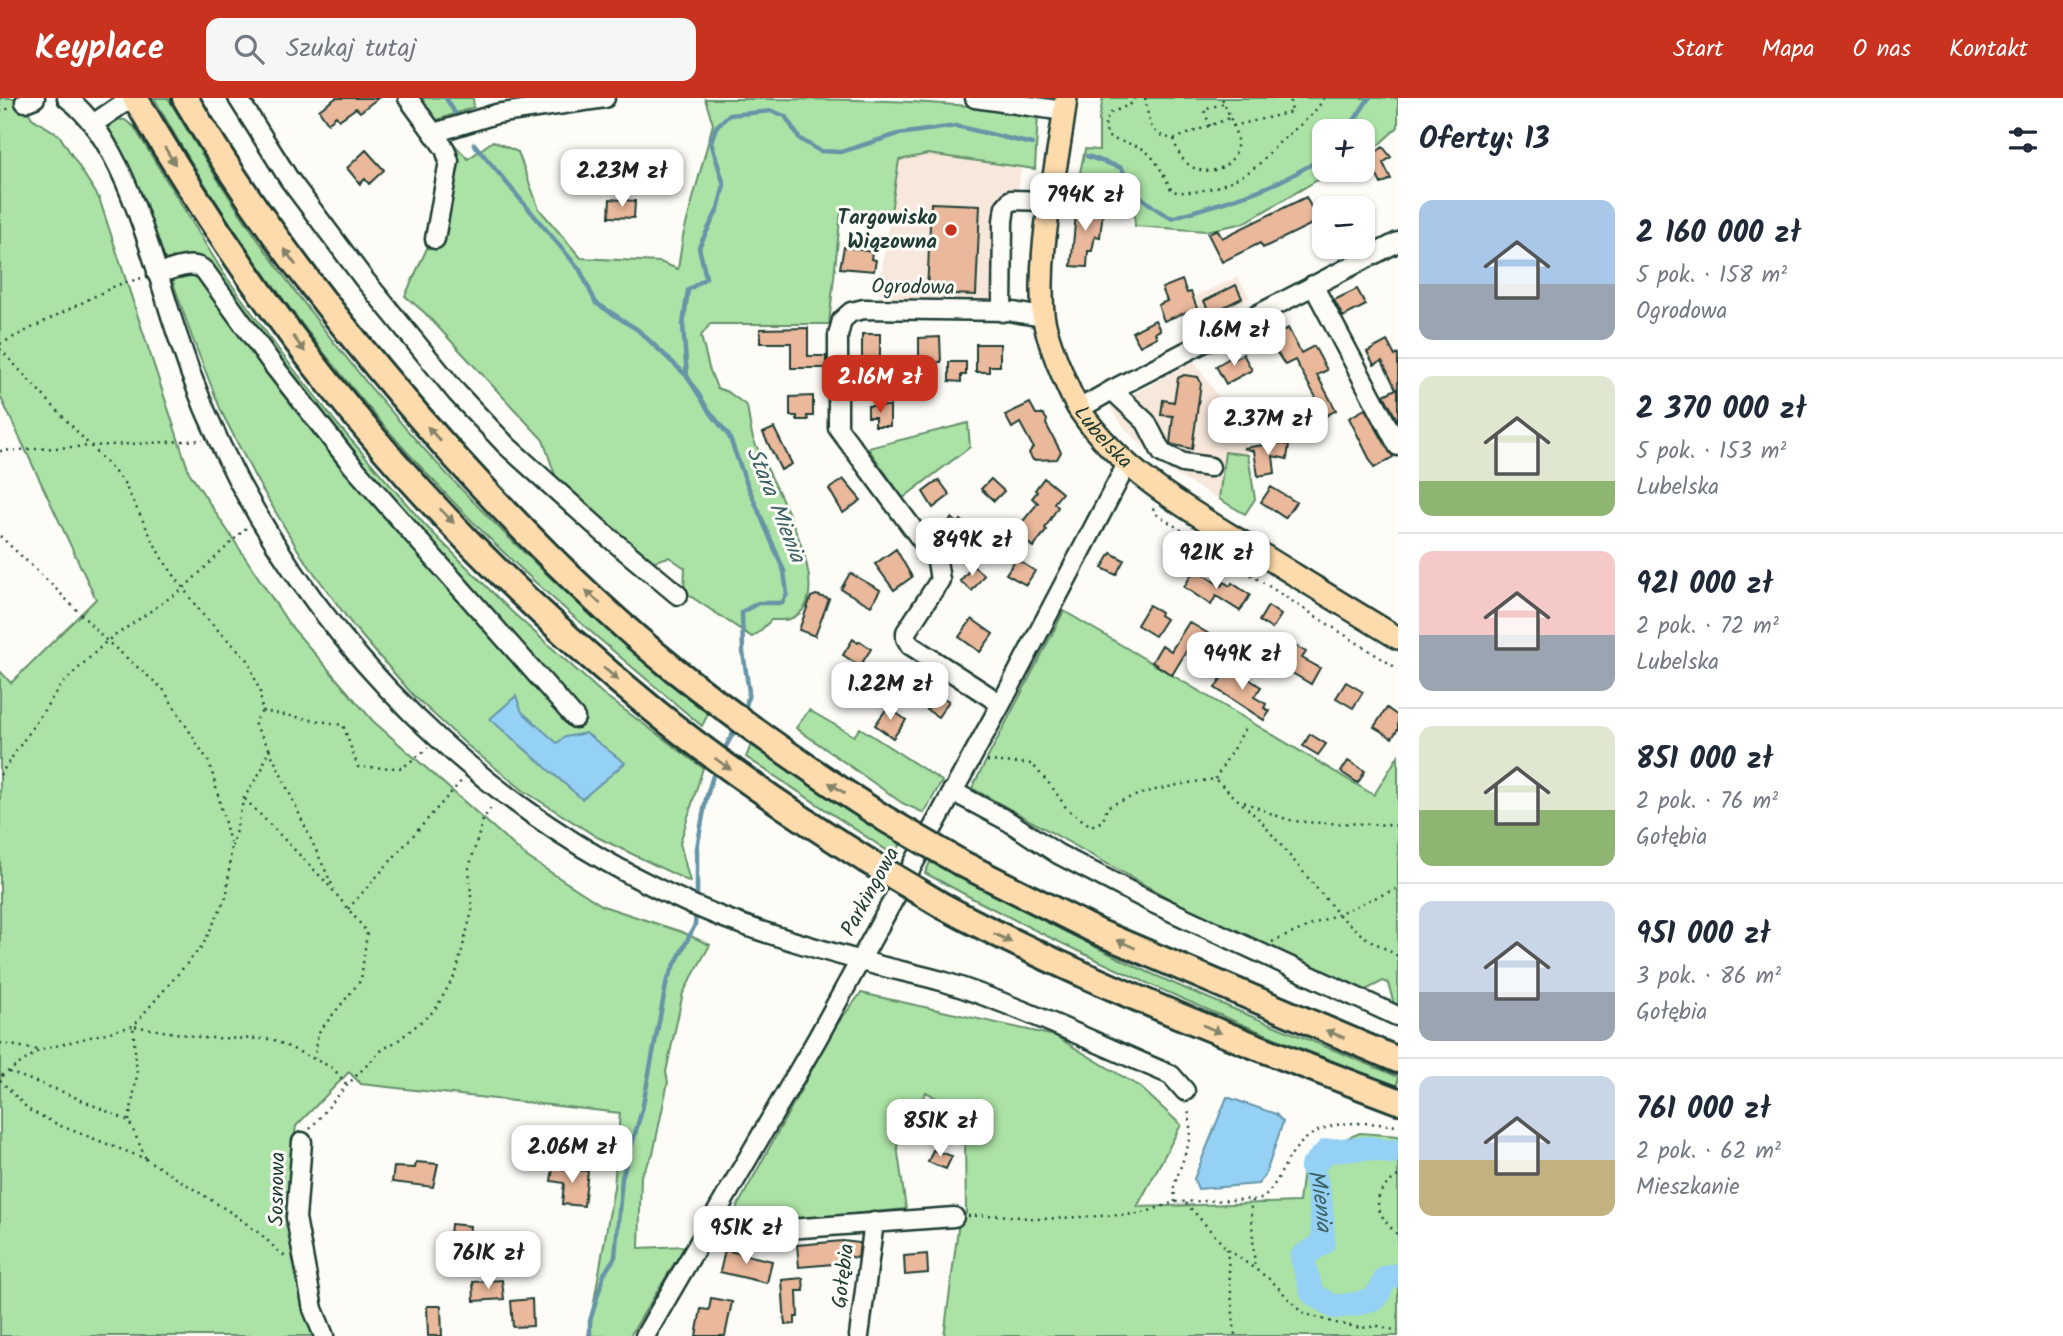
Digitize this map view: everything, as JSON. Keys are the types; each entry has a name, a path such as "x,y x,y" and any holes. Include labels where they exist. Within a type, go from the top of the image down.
{"highway":[{"path":"133,98 226,243 274,311 367,430 432,501 558,628 680,731 769,796 866,860 994,933 1079,973 1260,1049 1398,1101"},
{"path":"185,98 265,223 366,357 399,395 534,541 631,632 719,704 887,820 961,863 1080,923 1398,1060"}],"main road":[{"name":"Lubelska","path":"1065,105 1049,201 1042,288 1043,317 1054,353 1079,409 1100,437 1127,464 1188,508 1398,638"}],"street":[{"path":"67,98 77,105 93,124 127,184 179,341 219,439 258,516 288,565 329,622 375,677 438,740 500,792 570,839 676,896 720,916 860,961 944,982 985,996 1171,1075 1185,1091"},
{"path":"93,124 133,98"},
{"path":"238,98 289,179 364,279 457,393 507,446 678,595"},
{"path":"408,98 445,149 449,161 435,239"},
{"path":"434,133 496,114 605,98"},
{"path":"975,98 1065,105"},
{"path":"1002,312 1001,264 1005,207 1011,200 1049,201"},
{"path":"1079,409 1398,242"},
{"path":"157,274 192,265 199,265 205,271 273,365 352,465 575,718"},
{"path":"1312,285 1398,446"},
{"name":"Ogrodowa","path":"1001,704 911,645 906,638 906,632 940,580 937,562 838,428 838,336 842,320 851,312 864,309 1002,312 1043,317"},
{"path":"1112,390 1146,422 1162,453 1183,463 1210,467"},
{"name":"Parkingowa","path":"648,1334 860,961 1001,704 1127,464"},
{"path":"952,791 1008,821 1058,854 1116,884 1397,1016"},
{"name":"Sosnowa","path":"302,1142 296,1218 313,1309 324,1336"},
{"name":"Gołębia","path":"710,1227 747,1231 954,1217"},
{"name":"Gołębia","path":"859,1336 874,1222"}],"path":[{"path":"1135,98 1133,103 1111,113 1105,122 1107,136 1150,153 1172,191 1183,193 1226,183 1252,170 1273,148 1317,111 1324,98"},
{"path":"1145,98 1148,122 1152,129 1163,137 1174,139 1230,118"},
{"path":"1233,126 1292,112 1290,98"},
{"path":"1174,139 1177,153 1186,165 1198,171 1212,170 1228,164 1235,155 1237,142 1223,100 1204,110 1210,126"},
{"path":"157,274 117,285 0,347 123,481 161,557 201,613 248,660 260,692 262,712 254,723 269,748 337,895"},
{"path":"0,451 219,439"},
{"path":"1152,506 1157,514 1398,669"},
{"path":"0,775 61,685 107,641 184,588 258,516"},
{"path":"0,537 107,641 163,689 211,764 232,848"},
{"path":"262,712 343,724 358,766 402,768 438,740"},
{"path":"1215,779 1245,729"},
{"path":"146,1160 129,1121 137,1075 133,1026 203,945 226,895 232,848 244,798 262,769 269,748"},
{"path":"969,760 1032,764 1067,809 1091,826 1103,821 1107,807 1125,798 1178,784 1215,779 1260,820 1339,915 1363,936 1398,956"},
{"path":"348,909 472,769"},
{"name":"Sosnowa","path":"302,1142 316,1120 382,1050 435,1010 456,972 472,911 469,868 483,820 500,792"},
{"path":"244,798 337,895 367,932 361,980 318,1033 315,1058"},
{"path":"1241,800 1292,820 1398,826"},
{"path":"1272,942 1398,888"},
{"path":"303,1263 281,1254 235,1215 146,1160 110,1143 61,1126 29,1110 0,1079 40,1050 133,1026 205,1038 272,1040 334,1068 347,1085"},
{"path":"0,1043 40,1050"},
{"path":"8,1072 63,1092 129,1121"},
{"path":"1175,1202 1174,1186 1191,1137 1185,1091"},
{"path":"954,1217 998,1215 1040,1219 1140,1214 1175,1202 1262,1199 1271,1192 1301,1141 1318,1130 1341,1124 1398,1126"},
{"path":"1398,1175 1385,1185 1378,1195 1378,1209 1398,1235"},
{"path":"1253,1200 1251,1207 1255,1269"},
{"path":"1185,1203 1227,1249 1272,1281 1301,1313 1349,1326 1379,1326 1398,1331"},
{"path":"1227,1249 1235,1336"}],"shaded area":[{"name":"Targowisko Wiązowna","path":"928,154 1021,167 1013,242 1013,301 881,300 879,289 898,160"},
{"path":"1238,277 1250,298 1205,321 1195,296"},
{"path":"1194,361 1245,436 1255,499 1245,514 1169,471 1125,429 1110,407"}],"green space":[{"path":"0,98 20,98 32,118 59,135 99,198 189,472 289,624 373,721 527,857 603,906 682,932 710,945 683,993 666,1072 668,1082 653,1154 641,1175 639,1248 685,1246 630,1336 588,1336 614,1187 620,1113 361,1084 349,1072 296,1126 289,1183 289,1226 317,1336 0,1336 0,671 11,683 96,599 0,396"},
{"path":"154,98 168,98 223,187 281,272 343,354 409,432 478,507 551,579 628,648 708,714 702,726 516,564 397,440 307,331 264,273 188,157"},
{"path":"420,98 473,98 474,107 437,120"},
{"path":"1103,98 1398,98 1398,127 1375,148 1375,119 1312,119 1312,182 1314,182 1244,223 1206,231 1135,226 1134,207 1110,184 1079,177 1085,149 1099,150 1099,120"},
{"path":"705,99 913,102 1038,114 1035,169 928,154 899,160 890,218 841,211 829,324 710,324 701,336 717,388 728,392 747,406 753,438 784,504 806,560 810,585 806,605 792,618 771,620 752,637 684,592 685,568 669,557 651,562 556,478 543,440 425,313 405,296 429,244 446,136 468,159 493,141 518,152 539,209 581,258 660,262 678,269 683,236 713,124"},
{"path":"115,119 125,120 134,127 222,271 281,353 339,426 425,525 511,611 603,694 703,768 680,843 690,882 597,837 524,791 467,745 413,695 354,627 301,555 255,477 222,413 192,337 144,199 111,137 109,128"},
{"path":"968,423 970,447 903,498 868,448"},
{"path":"1225,452 1248,455 1255,499 1245,514 1219,499"},
{"path":"1064,611 1374,795 1398,756 1398,1005 1394,1004 1388,983 1383,981 1362,992 1195,913 972,788"},
{"path":"809,710 854,736 860,728 942,781 924,813 902,803 796,728"},
{"path":"751,745 901,844 894,855 746,757"},
{"path":"930,862 1139,968 1398,1077 1398,1086 1217,1014 1098,961 925,873"},
{"path":"861,993 1055,1036 1140,1087 1181,1125 1137,1207 1299,1202 1303,1170 1315,1151 1360,1133 1398,1136 1398,1336 944,1336 959,1221 966,1213 965,1141 977,1122 926,1092 897,1146 906,1209 749,1224 730,1220 835,1027"}],"water":[{"path":"516,696 522,712 557,743 565,737 586,733 625,763 582,799 490,719"},
{"path":"1227,1097 1276,1114 1283,1122 1265,1176 1258,1184 1198,1189 1194,1179"}],"building":[{"path":"336,98 378,98 360,112 356,108 339,120 336,116 328,123 319,110"},
{"path":"1383,147 1391,157 1383,163 1391,179 1381,184 1375,172 1375,153"},
{"path":"366,150 384,170 369,184 365,179 360,184 347,168"},
{"path":"1306,197 1312,209 1312,224 1263,248 1260,243 1222,262 1208,234 1217,229 1222,238"},
{"path":"610,199 635,201 634,218 609,217"},
{"path":"931,203 980,205 976,295 927,293"},
{"path":"1077,203 1098,205 1097,211 1103,211 1100,237 1095,236 1092,251 1088,251 1087,267 1071,266"},
{"path":"844,247 872,252 871,259 876,260 874,271 840,268"},
{"path":"1182,280 1187,293 1191,292 1197,308 1164,321 1158,305 1167,301 1162,288"},
{"path":"1236,285 1242,298 1210,314 1204,301"},
{"path":"1357,289 1366,305 1343,317 1334,300"},
{"path":"1155,320 1160,330 1155,333 1157,337 1140,346 1132,332"},
{"path":"808,328 808,356 826,356 826,368 791,368 791,343 760,343 760,329"},
{"path":"1288,328 1301,353 1314,346 1327,370 1317,375 1336,410 1317,421 1309,406 1318,401 1295,360 1285,365 1268,339"},
{"path":"862,334 880,334 880,362 862,362"},
{"path":"940,337 941,362 919,363 919,338"},
{"path":"1387,341 1395,356 1398,354 1398,422 1384,395 1396,389 1382,361 1374,365 1367,352"},
{"path":"976,344 1000,344 1000,366 989,366 989,372 976,372"},
{"path":"1243,354 1252,370 1226,384 1216,366 1233,356 1235,359"},
{"path":"949,362 966,362 966,375 961,375 961,382 949,381"},
{"path":"1184,375 1198,377 1201,383 1192,449 1170,444 1173,416 1161,415 1163,400 1174,402 1178,378"},
{"path":"813,396 813,416 807,416 808,420 797,420 797,416 790,416 790,397"},
{"path":"1030,403 1036,414 1043,414 1047,420 1046,424 1061,452 1057,459 1033,460 1029,453 1033,447 1020,423 1012,428 1005,415"},
{"path":"868,406 890,406 890,426 875,426 875,417 868,417"},
{"path":"1365,409 1393,457 1374,468 1349,418"},
{"path":"774,428 792,464 781,470 763,433"},
{"path":"1278,443 1289,445 1287,459 1273,456 1275,473 1258,476 1254,451 1243,448"},
{"path":"1044,478 1062,493 1054,503 1058,507 1045,528 1047,530 1033,547 1017,534 1021,529 1018,527 1038,503 1032,498"},
{"path":"843,479 861,500 843,513 829,489"},
{"path":"991,479 1004,491 994,501 981,489"},
{"path":"939,480 950,495 933,508 923,492"},
{"path":"1271,487 1296,502 1285,518 1261,502"},
{"path":"952,518 958,524 961,520 974,533 958,550 939,532"},
{"path":"896,549 912,577 894,590 875,564"},
{"path":"1111,553 1124,560 1116,575 1102,568"},
{"path":"1016,559 1035,571 1026,585 1006,574"},
{"path":"973,566 984,575 972,591 960,581"},
{"path":"1195,569 1221,586 1224,582 1230,586 1232,583 1250,595 1240,611 1216,596 1211,605 1184,587"},
{"path":"850,573 880,590 871,606 841,589"},
{"path":"816,595 829,599 815,636 799,630 811,597"},
{"path":"1149,605 1161,612 1160,615 1166,619 1155,636 1137,625"},
{"path":"1268,606 1281,615 1272,629 1259,621"},
{"path":"972,619 993,634 980,652 959,637"},
{"path":"1189,622 1224,643 1213,662 1189,647 1172,675 1152,662 1162,645 1171,651"},
{"path":"853,639 871,649 860,666 843,655"},
{"path":"1294,645 1306,652 1302,658 1320,668 1311,684 1282,667"},
{"path":"1229,666 1261,687 1254,697 1266,704 1264,708 1270,711 1264,720 1215,688"},
{"path":"1346,682 1363,692 1353,708 1336,698"},
{"path":"930,691 949,701 938,717 927,710 929,706 923,702"},
{"path":"888,707 906,720 893,738 875,725"},
{"path":"1387,708 1398,716 1398,729 1392,738 1374,727"},
{"path":"1310,734 1326,744 1318,755 1303,746"},
{"path":"1348,761 1365,771 1358,783 1341,772"},
{"path":"933,1150 952,1156 946,1169 928,1162"},
{"path":"416,1162 438,1164 433,1187 392,1182 394,1167 415,1168"},
{"path":"553,1168 588,1171 584,1206 562,1204 564,1183 551,1181"},
{"path":"451,1224 470,1226 468,1247 449,1245"},
{"path":"843,1241 860,1243 858,1258 845,1256 845,1263 799,1267 797,1245"},
{"path":"725,1250 772,1261 767,1283 720,1272"},
{"path":"927,1254 928,1273 905,1275 904,1256"},
{"path":"803,1278 804,1291 797,1291 798,1317 795,1317 795,1324 785,1325 782,1280"},
{"path":"502,1280 504,1299 474,1301 473,1282"},
{"path":"711,1298 732,1302 725,1336 696,1336 701,1309 709,1310"},
{"path":"532,1299 533,1326 513,1327 511,1301"},
{"path":"427,1306 441,1306 442,1336 428,1336"}],"waterway":[{"path":"446,98 459,120"},
{"name":"Stara Mienia","path":"1355,119 1369,98"},
{"name":"Stara Mienia","path":"745,712 749,692 743,652 742,612 758,603 782,603 787,594 784,571 729,436 687,376 683,325 688,290 706,278 699,247 718,209 724,185 711,142 716,127 729,115 772,111 785,116 800,139 820,151 841,152 898,134 956,126 1032,144"},
{"path":"474,144 580,270 596,303 638,330 687,376"},
{"name":"Stara Mienia","path":"1087,156 1122,168 1141,197 1171,218 1270,186 1312,164"},
{"name":"Stara Mienia","path":"723,752 737,726"},
{"name":"Stara Mienia","path":"697,902 697,848 706,799 715,769"},
{"name":"Stara Mienia","path":"590,1336 590,1321 604,1274 615,1257 622,1178 642,1110 667,980 695,925 696,911"},
{"name":"Mienia","path":"1398,1150 1391,1152 1369,1148 1327,1151 1312,1167 1321,1204 1323,1243 1302,1257 1312,1293 1334,1307 1376,1298 1386,1278 1398,1275"}],"place":[{"name":"Targowisko Wiązowna","path":"951,230"}]}
